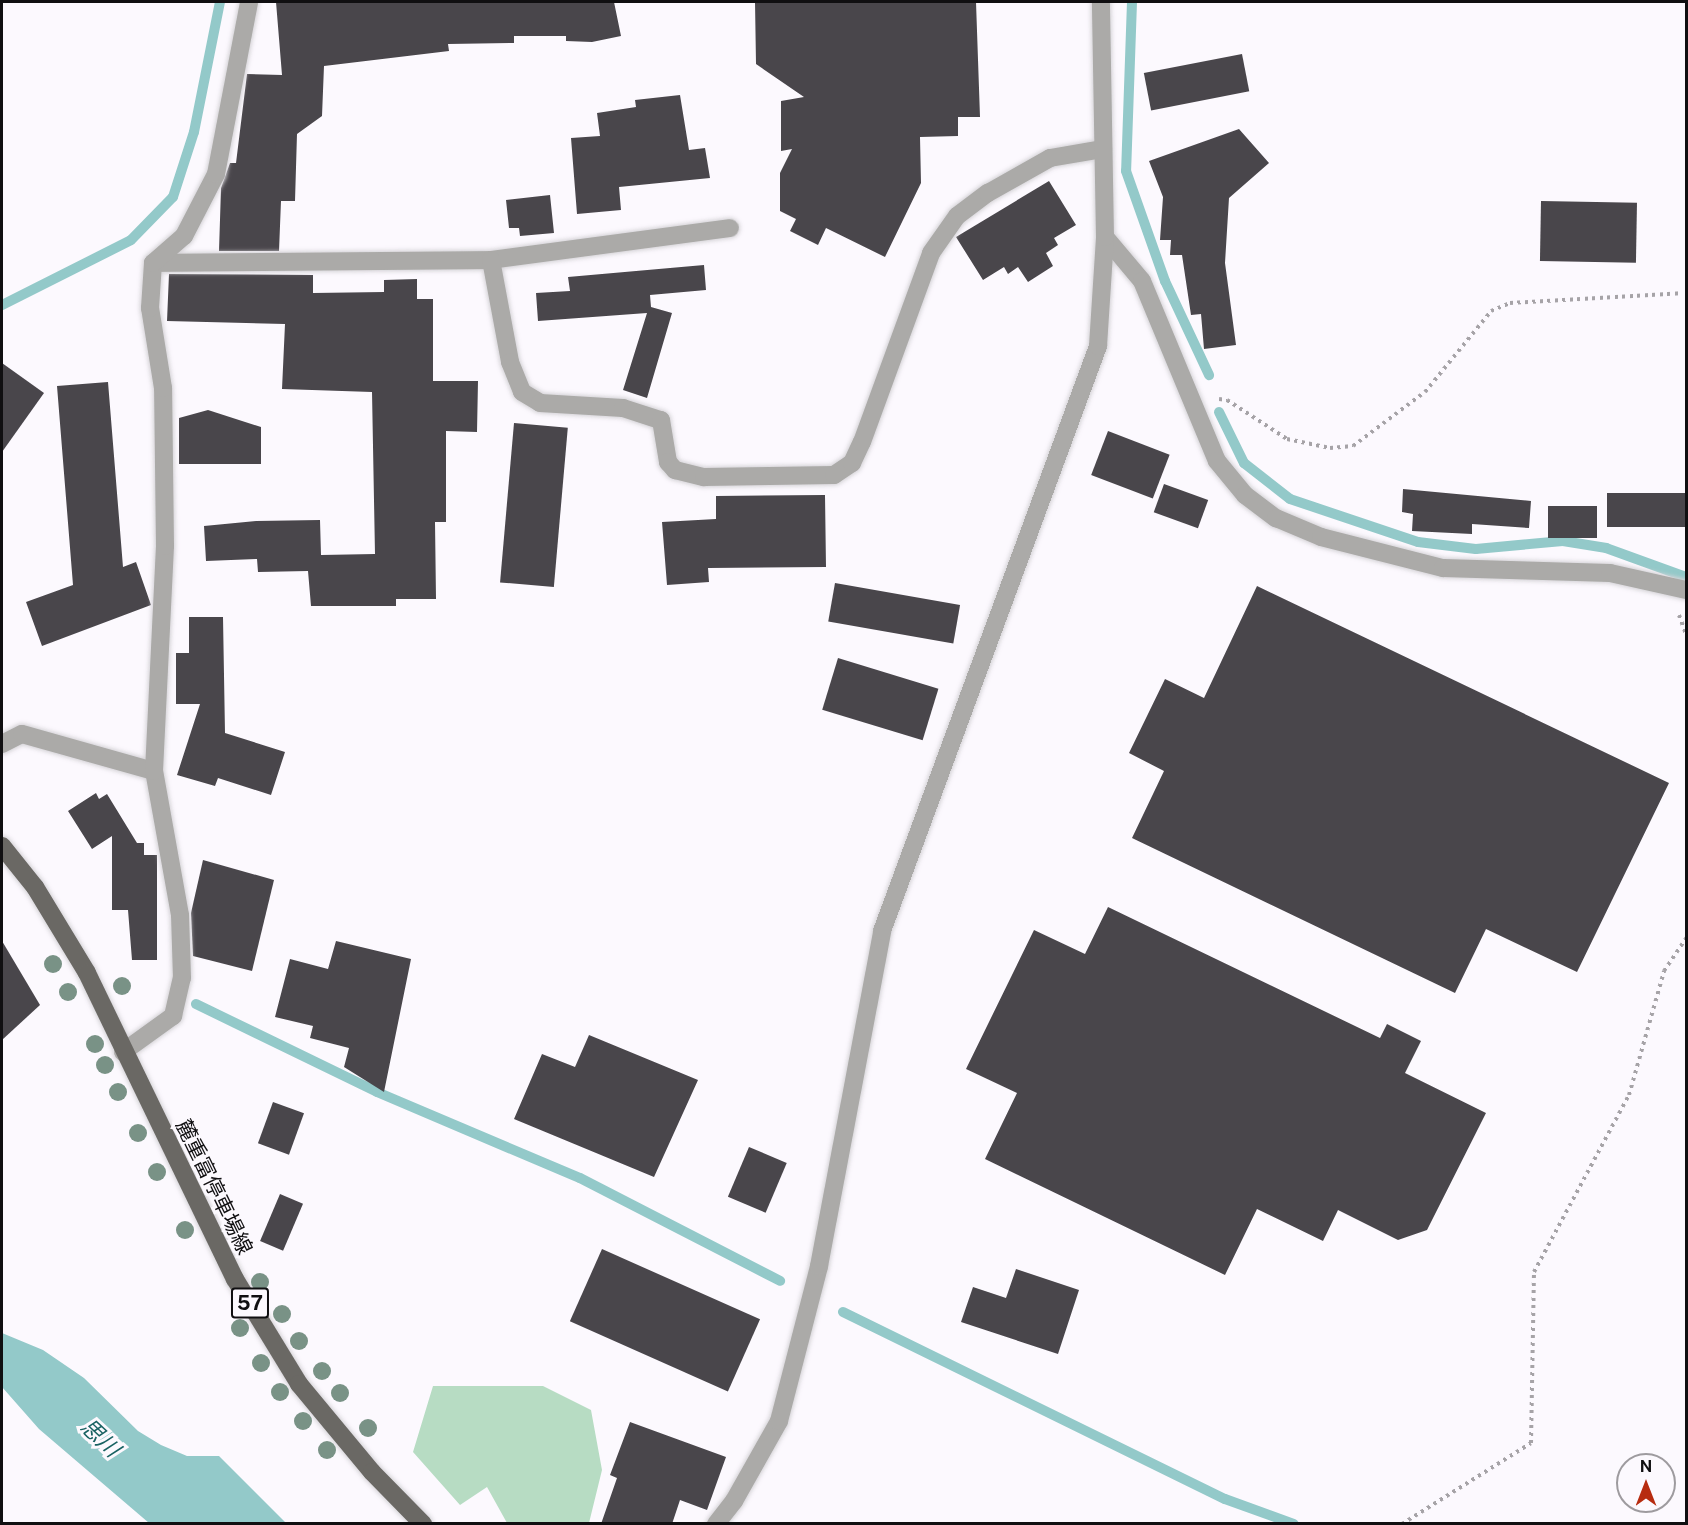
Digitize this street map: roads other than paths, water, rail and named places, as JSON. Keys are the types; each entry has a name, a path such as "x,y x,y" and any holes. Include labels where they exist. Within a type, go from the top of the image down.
{"main road":[{"name":"麓重富停車場線","path":"2,846 35,887 87,973 123,1052 235,1279 300,1384 372,1472 423,1524"}],"street":[{"path":"123,1052 173,1016 182,978 180,915 154,771 165,546 163,388 150,308 153,263 184,237 216,174 249,2"},
{"path":"716,1524 734,1501 779,1421 819,1266 882,931 1090,370 1103,320 1105,237 1101,2"},
{"path":"491,260 510,362 522,392 540,403 623,408 661,420 668,462 675,470 704,477 834,474 852,463 862,442 931,253 957,216 988,193 1050,158 1104,149"},
{"path":"153,263 491,260 730,228"},
{"path":"1105,237 1142,282 1217,461 1245,495 1276,518 1321,537 1443,568 1610,573 1686,590"},
{"path":"2,744 22,734 154,771"}],"water":[{"name":"思川","path":"2,1333 43,1350 84,1378 138,1431 161,1445 187,1456 219,1456 286,1523 149,1523 39,1429 2,1387"}],"waterway":[{"path":"2,305 131,240 173,197 194,132 220,2"},
{"path":"1132,2 1126,171 1165,281 1209,375"},
{"path":"1219,412 1244,463 1290,499 1418,542 1476,549 1563,541 1606,548 1686,577"},
{"path":"196,1004 377,1092 580,1178 780,1281"},
{"path":"843,1312 1225,1499 1294,1524"}]}
